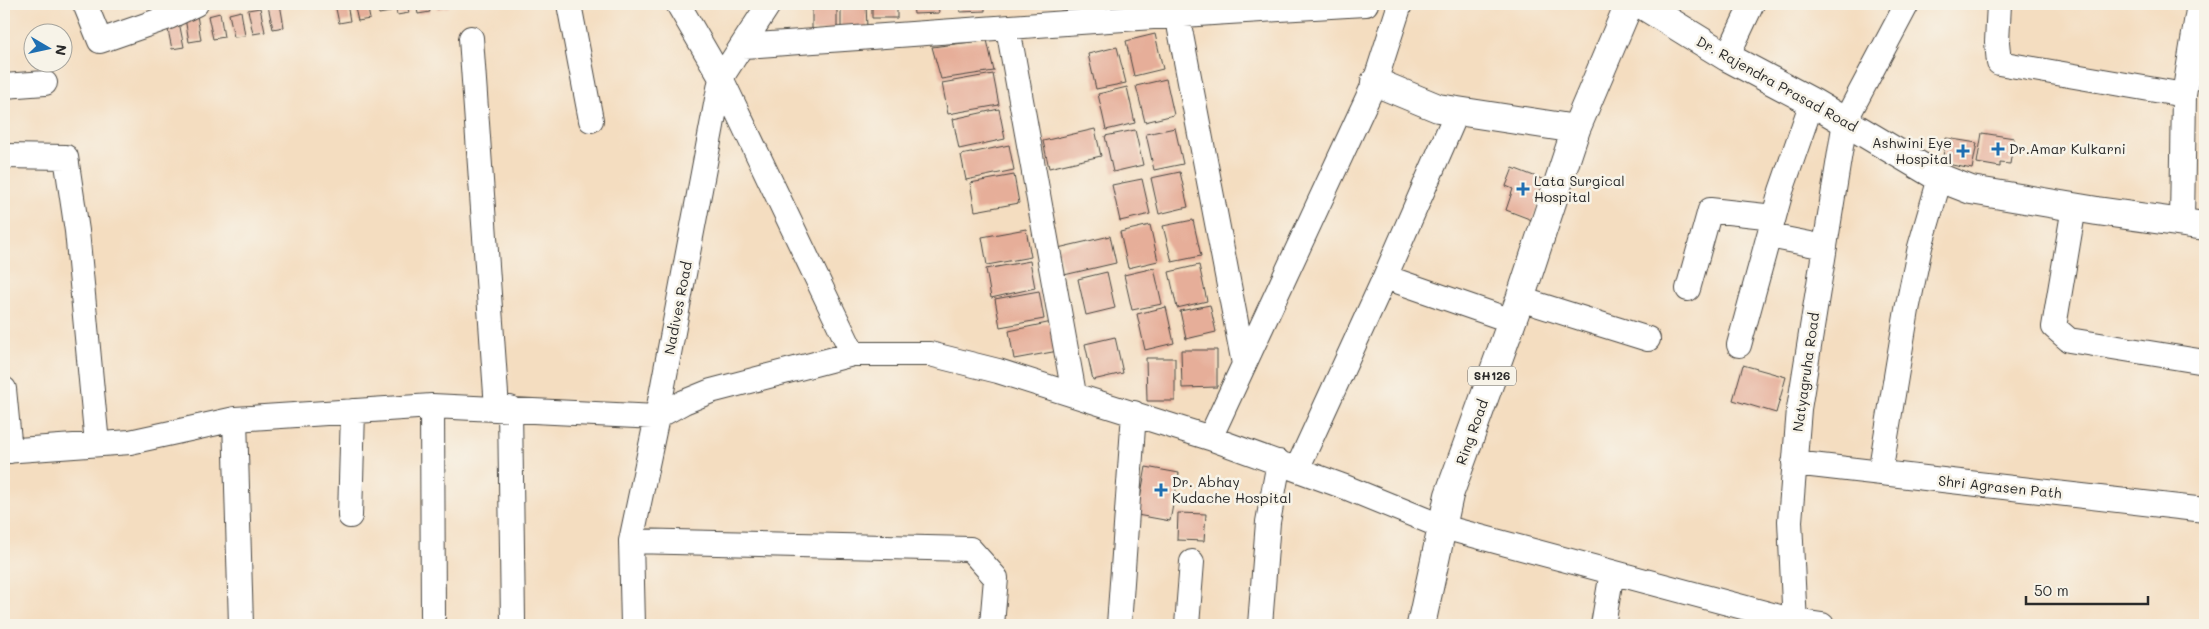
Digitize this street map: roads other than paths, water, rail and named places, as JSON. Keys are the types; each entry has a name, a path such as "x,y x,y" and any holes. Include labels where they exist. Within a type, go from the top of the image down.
{"main road":[{"name":"SH126","path":"1576,129 1629,4"},
{"name":"Dr. Rajendra Prasad Road","path":"1641,4 1727,57 1812,102 1940,178 1970,190 2193,224"},
{"path":"1375,82 1438,108 1576,129"},
{"name":"Ring Road","path":"1422,625 1449,495 1516,310 1576,129"}],"street":[{"path":"85,4 100,41 167,10 196,4"},
{"path":"569,4 591,120"},
{"path":"678,4 721,78 853,354"},
{"name":"Nadives Road","path":"633,625 631,541 657,417 721,78 769,4"},
{"path":"742,46 1008,28 1177,14 1366,4"},
{"path":"1210,438 1375,82 1400,4"},
{"path":"1727,57 1752,4"},
{"name":"Natyagruha Road","path":"1795,623 1790,521 1799,409 1845,121 1908,4"},
{"path":"1999,4 1996,42 1999,63 2184,95"},
{"path":"2193,224 2184,95 2199,4"},
{"path":"1177,14 1244,364"},
{"path":"1008,28 1074,394"},
{"path":"471,38 503,408 513,621"},
{"path":"4,86 45,83"},
{"path":"1739,345 1771,226 1812,102"},
{"path":"1260,625 1268,522 1288,465 1385,277 1458,112"},
{"path":"4,156 66,157 77,231 97,444"},
{"path":"1880,473 1907,310 1920,247 1940,178"},
{"path":"2074,207 2054,327 2069,340 2205,362"},
{"path":"1688,289 1710,210 1771,226 1825,248"},
{"path":"1385,277 1516,310 1648,340"},
{"path":"4,389 7,451 130,442 236,419 432,406 657,417 684,402 711,391 853,354 930,354 998,371 1134,412 1288,465 1443,527 1795,623 1822,625"},
{"path":"432,406 433,616"},
{"path":"350,516 353,411"},
{"path":"1119,625 1134,412"},
{"path":"236,419 241,625"},
{"name":"Shri Agrasen Path","path":"1794,463 2205,510"},
{"path":"631,541 970,549 996,578 992,625"},
{"path":"1187,625 1192,562"},
{"path":"1603,625 1612,572"}],"place":[{"name":"Dr.Amar Kulkarni","path":"1998,149"},
{"name":"Ashwini Eye Hospital","path":"1963,151"},
{"name":"Lata Surgical Hospital","path":"1523,189"},
{"name":"Dr. Abhay Kudache Hospital","path":"1161,490"}]}
